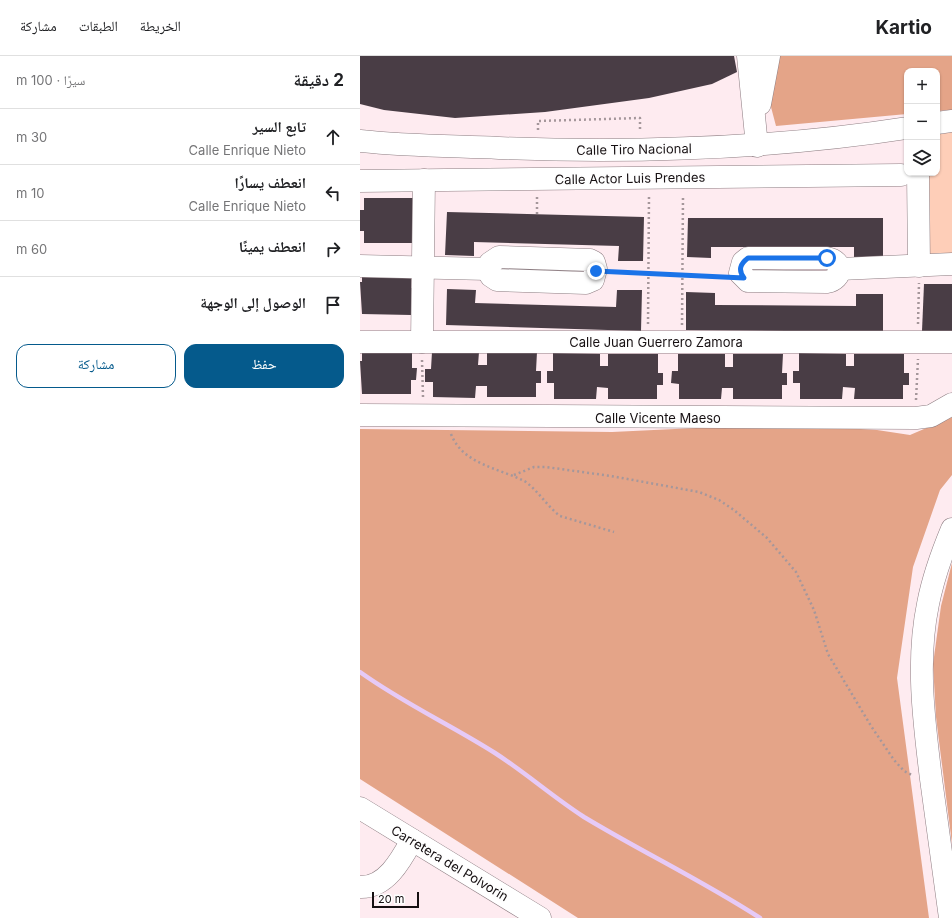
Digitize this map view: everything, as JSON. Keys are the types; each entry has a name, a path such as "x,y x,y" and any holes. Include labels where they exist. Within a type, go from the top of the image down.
{"street":[{"path":"748,56 756,136"},
{"path":"756,136 769,56"},
{"path":"940,122 952,120"},
{"name":"Calle Tiro Nacional","path":"360,140 390,144 538,149 669,149 756,136 868,134 904,128"},
{"path":"667,177 669,149"},
{"name":"Calle Actor Luis Prendes","path":"360,181 904,174"},
{"path":"909,176 919,266"},
{"path":"422,342 424,180"},
{"path":"744,278 748,281 827,282 838,276 840,269 952,264"},
{"path":"360,266 487,269 491,276 505,281 586,283 593,280 596,271"},
{"name":"Calle Juan Guerrero Zamora","path":"360,342 952,342"},
{"name":"Calle Vicente Maeso","path":"360,415 916,418 931,416 952,404"},
{"path":"950,918 949,889 931,779 925,735 922,693 923,648 928,605 941,554 952,529"},
{"name":"Carretera del Polvorin","path":"360,808 540,918"},
{"path":"360,887 371,885 385,878 396,867 412,840"}],"path":[{"path":"538,121 640,118 641,149"},
{"path":"648,342 649,273 667,177"},
{"path":"667,177 682,275 682,342"},
{"path":"596,271 744,278"},
{"path":"422,342 423,416"},
{"path":"449,416 451,434 455,443 461,450 477,461 514,475 534,488 553,511 560,516 614,532"},
{"path":"514,475 534,467 546,467 611,476 699,492 719,500 734,510 767,538 796,572 814,610 828,654 859,708 894,760 904,771 918,779 931,779"}],"shaded area":[{"path":"780,56 952,56 952,110 940,111 940,68 904,68 904,114 776,126 766,88"},
{"path":"952,129 952,254 925,254 923,176 940,176 940,131"},
{"path":"952,417 952,475 940,490 913,567 897,678 929,918 578,918 360,779 360,429 612,432 778,424 877,430 910,435"},
{"path":"952,563 952,844 936,717 933,664 941,606"}],"building":[{"path":"360,56 734,56 737,72 712,84 649,98 545,112 455,118 384,110 360,104"},
{"path":"364,198 414,198 413,243 364,243 364,231 360,231 360,210 364,210"},
{"path":"447,212 644,217 643,261 618,261 619,246 474,242 474,256 445,255"},
{"path":"688,218 883,218 883,260 854,260 854,247 711,247 711,258 687,257"},
{"path":"362,269 412,270 411,288 416,288 416,300 411,300 411,315 362,314 360,282 362,282"},
{"path":"924,284 952,284 952,332 922,331"},
{"path":"447,289 476,290 475,303 616,307 617,290 642,290 641,331 446,325"},
{"path":"686,292 715,293 715,305 856,306 856,294 883,294 883,332 686,330"},
{"path":"362,349 412,349 412,368 417,368 416,380 411,380 411,394 362,394 360,361 362,361"},
{"path":"432,352 479,352 478,365 487,365 487,352 537,352 536,371 541,371 541,383 536,383 536,397 487,397 487,386 476,386 475,398 433,397 433,382 425,382 425,369 431,369"},
{"path":"553,353 600,354 600,366 608,366 608,354 658,354 658,373 663,373 663,385 657,385 657,399 608,399 608,388 597,387 596,399 554,399 554,383 547,383 547,371 553,371"},
{"path":"799,353 846,354 846,366 854,366 854,354 904,354 904,373 909,373 909,385 903,385 903,399 854,399 855,388 843,387 842,399 800,399 800,383 793,383 793,371 799,371"},
{"path":"678,354 725,354 725,367 733,367 733,354 783,354 782,373 787,373 787,385 782,385 782,399 733,399 733,388 722,388 721,399 679,399 679,384 671,383 672,371 678,371"}],"waterway":[{"path":"360,672 393,694 495,753 584,817 760,918"}],"route":[{"path":"596,271 744,278 740,273 740,267 748,258 827,258"}]}
